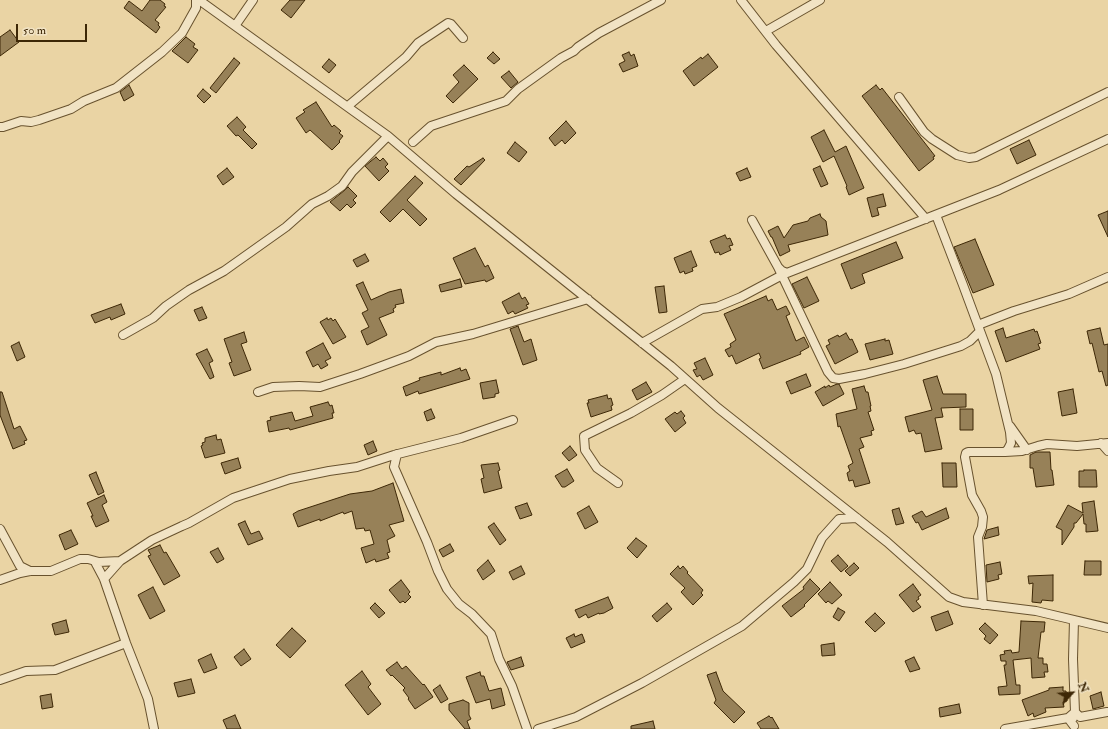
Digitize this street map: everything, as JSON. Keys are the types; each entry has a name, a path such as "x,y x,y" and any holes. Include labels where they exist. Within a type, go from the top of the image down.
{"street":[{"path":"235,26 253,0"},
{"path":"413,142 431,126 506,101 518,89 599,33 661,0"},
{"path":"741,0 926,219"},
{"path":"766,31 820,0"},
{"path":"0,127 21,121 31,122 39,120 71,109 84,101 116,88 162,52 182,33 199,3 235,26 388,136 456,194 686,379 718,408 887,542 949,597 963,602 1036,611 1108,628"},
{"path":"348,106 406,57 418,43 448,23 451,24 463,38"},
{"path":"899,97 928,136 957,155 969,158 976,157 1108,92"},
{"path":"124,335 153,318 184,293 224,271 286,227 312,204 328,196 342,186 352,172 388,136"},
{"path":"642,343 702,309 717,307 735,300 782,272 926,219 1006,187 1108,139"},
{"path":"936,215 996,374 1008,424 1010,443 1005,452"},
{"path":"752,220 782,272 828,372 833,378 839,379 904,364 961,346 970,341 979,328 1014,310 1069,294 1108,277"},
{"path":"258,392 273,388 299,386 320,387 409,356 436,342 473,334 588,299"},
{"path":"653,352 651,344 655,335"},
{"path":"618,483 597,468 585,450 584,436 631,413 686,379"},
{"path":"104,579 120,562 152,540 189,523 233,498 290,479 357,467 397,454 461,438 513,420"},
{"path":"1008,424 1027,450"},
{"path":"983,604 978,537 982,527 983,517 972,494 965,457 966,453 1022,451 1047,444 1077,446 1105,443 1108,451"},
{"path":"394,467 397,454"},
{"path":"384,458 394,467 447,589 459,604 472,614 490,634 527,726 538,729 576,717 642,684 742,626 794,582 807,569 822,538 839,519 839,504"},
{"path":"839,519 857,518"},
{"path":"0,529 20,566 30,571"},
{"path":"0,580 30,571 51,571 80,559 88,559 94,562 120,562"},
{"path":"94,562 104,579 126,643 148,699 154,729"},
{"path":"16,574 20,566"},
{"path":"1074,620 1073,659 1077,714 1074,728"},
{"path":"0,680 26,672 55,670 126,643"},
{"path":"1005,729 1068,718 1077,714 1107,712"},
{"path":"1068,718 1074,728"}],"building":[{"path":"150,0 160,0 166,7 155,20 159,23 158,25 160,27 156,33 124,8 129,1 142,11"},
{"path":"290,0 305,0 291,18 281,10"},
{"path":"10,30 19,42 0,56 0,37"},
{"path":"186,37 195,44 193,47 198,50 188,63 172,51"},
{"path":"493,52 500,59 494,64 487,58"},
{"path":"629,52 631,56 634,54 638,66 623,72 619,64 625,61 622,55"},
{"path":"708,54 718,67 694,86 683,71 701,57 702,59"},
{"path":"234,58 240,63 216,93 210,88"},
{"path":"329,59 336,65 329,73 322,67"},
{"path":"464,65 478,79 453,103 446,96 459,82 453,75"},
{"path":"509,71 518,82 511,88 501,77"},
{"path":"129,85 134,95 124,101 120,92"},
{"path":"876,85 880,90 882,88 935,156 933,157 934,159 919,171 862,96"},
{"path":"203,89 211,96 204,103 197,96"},
{"path":"316,102 332,127 334,125 341,131 339,133 343,136 339,141 340,142 332,150 310,130 306,133 296,118 305,112 303,110"},
{"path":"237,117 246,127 243,130 257,144 252,149 238,135 236,136 227,126"},
{"path":"566,121 576,133 565,144 562,140 555,146 549,138"},
{"path":"824,130 835,152 846,146 864,188 849,195 847,186 834,156 823,162 811,137"},
{"path":"1029,140 1036,155 1017,164 1010,149"},
{"path":"515,142 527,152 519,162 507,153"},
{"path":"376,157 380,161 383,158 388,164 385,167 389,171 379,181 365,166"},
{"path":"483,158 485,160 461,185 454,179 467,166 469,167"},
{"path":"820,166 828,184 821,187 813,169"},
{"path":"227,168 234,177 223,185 217,176"},
{"path":"747,168 751,177 740,181 736,173"},
{"path":"415,176 423,183 407,200 427,219 420,226 403,209 390,222 380,212"},
{"path":"348,187 357,196 353,200 356,203 351,208 347,204 340,211 330,202"},
{"path":"883,194 886,206 877,208 879,215 872,217 867,198"},
{"path":"1108,211 1108,237 1098,215"},
{"path":"820,214 826,221 828,235 788,245 790,251 780,256 768,231 778,226 784,238 793,225 808,221 810,218"},
{"path":"725,235 727,239 730,238 733,245 729,246 731,250 720,255 719,252 715,253 710,241"},
{"path":"975,239 994,285 973,293 954,247"},
{"path":"896,242 903,258 862,274 865,283 851,289 841,264"},
{"path":"475,248 485,267 488,265 494,278 486,282 485,280 465,284 453,258"},
{"path":"691,251 697,266 692,268 693,271 685,274 684,271 680,273 674,258"},
{"path":"365,254 369,261 357,267 353,260"},
{"path":"807,277 819,301 804,308 792,284"},
{"path":"460,279 462,287 441,292 439,285"},
{"path":"363,282 371,300 389,292 401,289 404,303 395,305 396,307 393,309 394,312 379,318 387,335 367,345 361,331 369,327 362,313 368,310 356,285"},
{"path":"664,286 667,312 659,313 655,287"},
{"path":"519,293 522,299 525,297 529,304 526,305 528,308 515,314 513,311 508,314 502,302"},
{"path":"766,296 768,301 772,299 777,310 786,306 790,314 786,316 796,341 804,337 809,347 800,352 801,354 763,369 759,359 761,358 759,353 736,364 732,355 729,357 725,350 731,347 730,344 736,340 724,314"},
{"path":"121,304 125,314 111,320 110,317 95,323 91,315"},
{"path":"202,307 207,318 199,321 194,310"},
{"path":"327,318 328,320 331,318 333,321 335,319 346,337 333,344 320,322"},
{"path":"518,326 524,342 531,339 537,360 523,365 510,329"},
{"path":"1003,328 1006,338 1034,329 1035,332 1037,331 1041,343 1038,344 1040,349 1006,362 995,331"},
{"path":"1100,328 1104,345 1108,344 1108,385 1106,386 1102,371 1099,372 1092,343 1090,344 1087,331"},
{"path":"244,332 247,342 241,344 251,370 234,376 229,363 232,362 224,339"},
{"path":"846,333 850,340 852,339 858,352 835,364 826,346 830,344 828,340"},
{"path":"885,339 885,341 889,340 893,354 870,360 865,344"},
{"path":"19,342 25,357 17,361 11,346"},
{"path":"323,343 331,358 325,361 328,365 321,369 318,364 313,367 306,352"},
{"path":"207,349 213,361 209,363 214,377 210,379 196,354"},
{"path":"705,358 713,375 703,380 700,375 697,377 693,370 697,369 694,363"},
{"path":"460,368 461,371 466,369 470,379 419,394 418,391 406,396 403,387 420,380 419,378 441,372 441,375"},
{"path":"806,374 811,386 791,394 786,382"},
{"path":"937,376 943,394 966,394 966,407 941,408 943,417 935,418 942,449 925,452 921,433 916,434 914,430 909,432 905,417 932,410 923,380"},
{"path":"496,380 499,393 495,394 495,397 483,399 480,383"},
{"path":"646,382 652,392 637,400 632,390"},
{"path":"839,384 844,394 823,406 815,392 825,386 825,388 829,385 830,387"},
{"path":"864,386 866,392 868,392 871,411 868,412 874,430 871,431 872,435 860,438 864,447 859,449 870,483 855,487 853,480 849,481 847,473 850,471 848,466 853,463 840,426 838,427 836,414 857,409 852,389"},
{"path":"1073,389 1077,413 1062,416 1058,392"},
{"path":"0,392 2,392 14,429 20,426 27,440 24,441 25,444 13,449 0,415"},
{"path":"607,395 608,399 611,398 613,405 611,406 612,410 591,417 587,403 589,403 588,400"},
{"path":"328,402 330,406 332,405 334,413 332,413 333,418 290,430 289,428 269,432 267,421 271,420 270,417 292,412 295,421 313,416 310,407"},
{"path":"431,409 435,418 427,421 424,412"},
{"path":"960,409 973,409 973,430 960,430"},
{"path":"681,411 685,416 683,418 686,423 675,432 665,419 675,412 677,414"},
{"path":"216,435 217,440 221,439 225,453 205,458 201,446 203,445 202,443 205,442 205,438"},
{"path":"373,441 377,451 368,455 364,445"},
{"path":"570,446 577,455 569,461 562,453"},
{"path":"1036,452 1050,452 1054,485 1036,487 1033,468 1030,468 1030,455"},
{"path":"238,458 241,468 225,474 221,463"},
{"path":"498,463 500,470 498,471 502,488 484,493 481,479 484,478 481,465"},
{"path":"942,463 956,463 957,487 943,487"},
{"path":"567,469 574,481 565,487 562,487 555,476"},
{"path":"1096,470 1097,487 1079,487 1079,471"},
{"path":"96,472 104,492 98,495 89,475"},
{"path":"393,483 404,521 389,525 395,536 387,540 390,552 387,553 389,558 376,562 375,559 366,563 361,548 374,544 370,530 365,531 364,528 356,529 352,511 344,514 343,512 320,521 320,519 298,527 293,514 350,494 372,491"},
{"path":"104,495 107,502 102,505 109,521 96,527 87,503"},
{"path":"1094,501 1098,531 1086,532 1086,524 1084,524 1083,514 1076,523 1074,523 1074,527 1062,545 1062,530 1056,527 1068,505 1083,513 1082,503"},
{"path":"527,503 532,515 520,519 515,507"},
{"path":"589,506 598,522 585,529 577,513"},
{"path":"899,508 904,523 896,525 892,510"},
{"path":"946,508 949,518 922,530 918,522 916,523 912,516 922,511 926,517"},
{"path":"245,521 251,534 259,531 263,539 248,545 238,524"},
{"path":"494,523 506,540 500,545 488,527"},
{"path":"998,527 999,535 984,539 987,530"},
{"path":"71,530 78,544 65,550 59,535"},
{"path":"636,538 647,546 637,558 627,548"},
{"path":"450,544 454,551 443,557 439,550"},
{"path":"160,545 164,553 166,552 180,576 164,585 148,556 151,555 148,550"},
{"path":"218,548 224,559 217,563 210,552"},
{"path":"838,555 848,566 841,572 831,561"},
{"path":"488,560 495,571 483,580 477,570"},
{"path":"1085,561 1101,561 1101,575 1084,575"},
{"path":"1000,562 1002,574 998,575 999,579 987,582 986,565"},
{"path":"854,563 859,568 850,576 845,571"},
{"path":"521,566 525,574 513,580 509,572"},
{"path":"678,566 680,569 683,566 688,572 687,573 703,590 701,593 703,595 693,605 681,592 685,588 670,574"},
{"path":"1053,575 1053,601 1042,600 1041,603 1032,602 1033,583 1029,584 1028,576"},
{"path":"810,579 820,589 804,605 805,606 791,617 782,606 804,589 803,587"},
{"path":"401,580 410,592 408,594 411,597 405,603 403,601 400,603 389,590"},
{"path":"830,582 842,595 832,604 828,601 826,603 818,594"},
{"path":"913,584 921,595 916,601 921,607 913,612 899,595"},
{"path":"153,587 165,611 150,619 138,595"},
{"path":"608,597 613,608 604,613 599,613 588,618 586,614 579,618 575,610"},
{"path":"375,603 385,613 379,618 370,608"},
{"path":"667,603 672,609 657,622 652,616"},
{"path":"838,608 845,612 839,621 833,617"},
{"path":"948,611 953,624 936,631 931,617"},
{"path":"875,613 885,623 875,632 865,622"},
{"path":"66,620 69,632 55,635 52,624"},
{"path":"1021,621 1045,622 1044,632 1041,632 1038,658 1043,658 1043,664 1047,664 1048,672 1044,672 1045,677 1032,678 1031,658 1013,660 1016,685 1020,685 1020,694 999,695 998,687 1007,686 1004,665 1006,665 1006,661 1001,661 1000,655 1005,654 1004,651 1011,650 1012,653 1019,652"},
{"path":"985,623 998,635 990,644 984,639 986,636 979,629"},
{"path":"292,628 306,641 290,658 276,645"},
{"path":"574,634 575,637 582,634 585,642 571,648 566,638"},
{"path":"834,643 835,655 822,656 821,645"},
{"path":"244,649 251,659 241,666 234,657"},
{"path":"211,654 217,668 204,673 198,660"},
{"path":"521,657 524,666 511,670 507,662"},
{"path":"914,657 920,669 910,672 905,661"},
{"path":"397,662 402,669 406,666 423,685 424,684 433,697 415,709 403,690 405,688 386,670"},
{"path":"362,671 371,684 368,687 381,704 368,715 345,685"},
{"path":"480,672 481,676 484,676 489,691 501,688 505,705 492,709 490,699 476,703 466,677"},
{"path":"716,672 723,691 745,712 734,723 714,703 716,700 707,675"},
{"path":"191,679 195,693 178,697 174,683"},
{"path":"440,685 448,699 441,703 433,690"},
{"path":"1063,687 1063,691 1066,691 1067,701 1063,702 1064,707 1045,708 1046,712 1034,717 1033,713 1028,716 1022,700 1049,690 1049,688"},
{"path":"1101,692 1104,706 1093,709 1090,696"},
{"path":"51,694 53,707 42,709 40,696"},
{"path":"463,700 469,703 469,715 471,719 467,721 470,729 465,729 449,710 449,704"},
{"path":"959,704 961,713 940,717 939,708"},
{"path":"235,715 241,729 227,729 223,720"},
{"path":"769,716 771,718 772,717 779,729 761,729 757,723"},
{"path":"653,721 655,729 631,729 631,726"}]}
